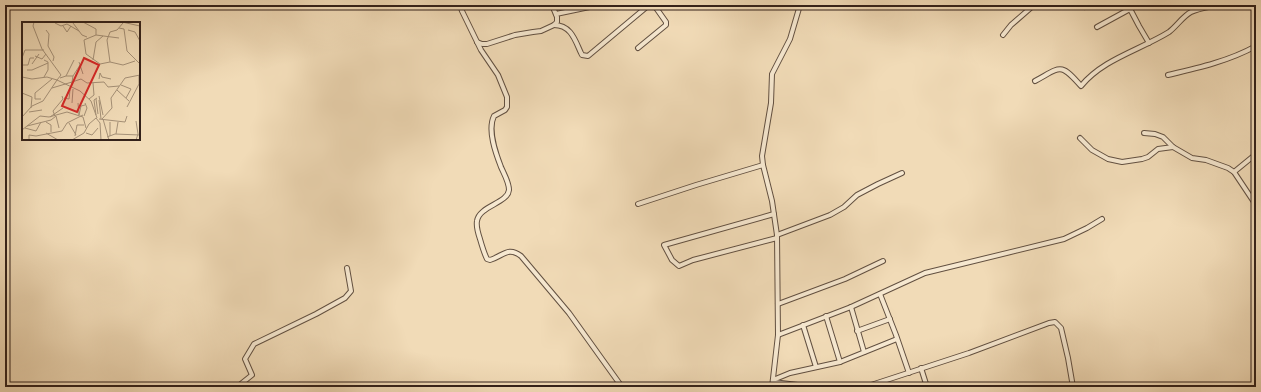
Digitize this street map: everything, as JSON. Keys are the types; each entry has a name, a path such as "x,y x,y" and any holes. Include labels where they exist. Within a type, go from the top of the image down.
{"street":[{"path":"460,5 481,50 498,75 508,103 505,110 494,116 491,124 491,133 497,156 509,187 509,193 504,198 483,211 477,220 479,236 487,259 490,260 510,251 516,252 521,256 570,313 622,387"},
{"path":"552,5 556,14 557,22 554,25"},
{"path":"556,14 599,5"},
{"path":"477,42 487,44 515,35 541,31 554,25 563,26 570,31 582,55 588,56 649,5"},
{"path":"638,48 666,25 666,22 654,5"},
{"path":"772,387 778,335 777,236 772,201 762,156 771,103 772,74 790,39 800,5"},
{"path":"1003,35 1011,25 1034,5"},
{"path":"1034,81 1060,68 1065,69 1081,86 1088,77 1104,67 1171,30 1189,12 1204,7 1218,5"},
{"path":"1097,27 1129,7 1149,43"},
{"path":"1168,75 1226,59 1256,46"},
{"path":"1144,133 1156,134 1162,137 1173,147 1192,158 1216,163 1228,168 1234,172 1256,205"},
{"path":"1080,138 1092,150 1108,159 1122,162 1142,159 1148,157 1158,149 1173,147"},
{"path":"1234,172 1256,154"},
{"path":"638,204 704,182 763,165"},
{"path":"774,214 664,246 672,260 679,266 693,260 777,236 830,215 844,207 857,195 902,173"},
{"path":"778,335 851,307 925,273 1064,238 1087,228 1102,219"},
{"path":"778,304 845,279 883,261"},
{"path":"237,387 252,374 245,359 254,344 332,306 349,294 351,290 347,268"},
{"path":"880,294 909,373"},
{"path":"851,307 864,352"},
{"path":"826,316 840,362"},
{"path":"858,331 890,319"},
{"path":"865,387 1055,322 1061,328 1073,387"},
{"path":"803,325 816,367"},
{"path":"773,381 816,367 840,362 897,339"},
{"path":"921,368 927,387"},
{"path":"773,381 814,387"}]}
